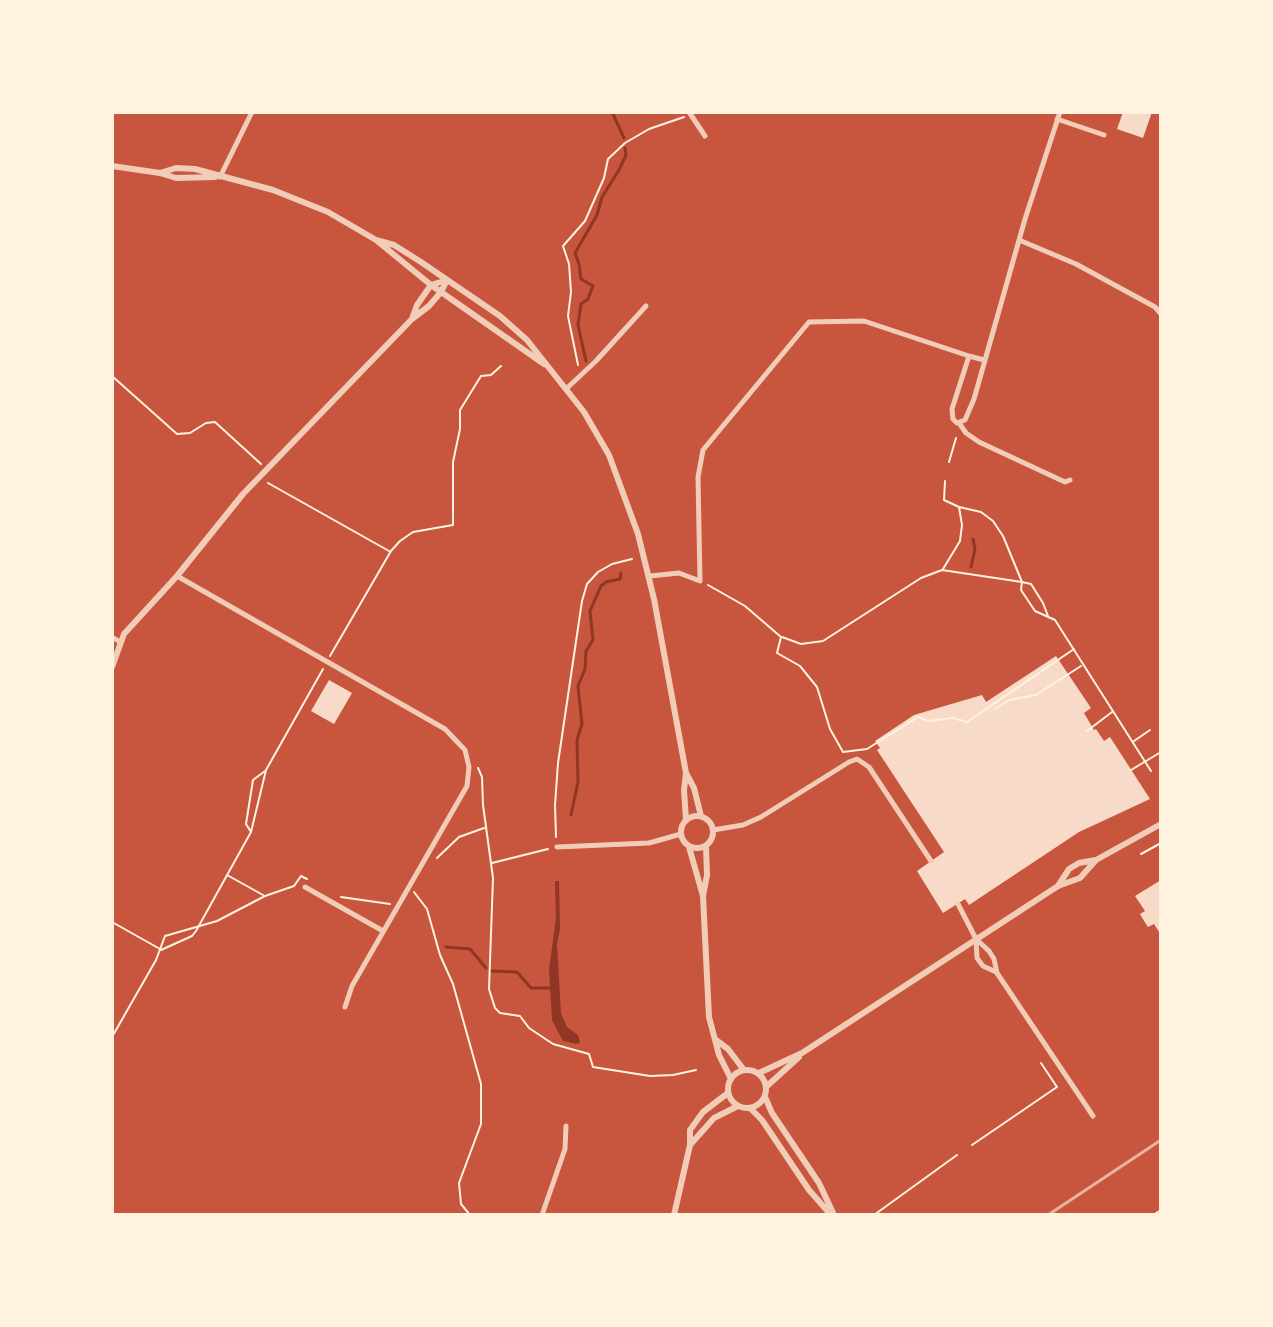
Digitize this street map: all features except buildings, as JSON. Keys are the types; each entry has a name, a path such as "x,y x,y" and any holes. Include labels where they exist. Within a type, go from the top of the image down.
{"street":[{"path":"220,177 252,112"},
{"path":"690,113 705,136"},
{"path":"959,423 967,418 1058,114 1104,135"},
{"path":"112,166 160,173 176,168 195,169 302,200 376,240 431,285 549,367"},
{"path":"376,240 394,245 447,280 500,316 527,340 584,412 613,463 627,498 650,576 686,773 686,820 681,834"},
{"path":"1019,240 1076,264 1155,307 1161,314"},
{"path":"412,319 417,305 431,285 447,280"},
{"path":"112,667 120,642 226,513 412,319 429,306 447,280"},
{"path":"566,389 646,306"},
{"path":"650,576 679,573 700,581 698,477 703,450 809,322 864,321 984,360"},
{"path":"969,356 952,409 953,419 979,442 1065,482 1070,480"},
{"path":"177,576 445,729 462,744 469,767 467,786 347,996 345,1007"},
{"path":"112,637 120,642"},
{"path":"713,830 743,825 761,817 857,759 869,767 931,861"},
{"path":"686,773 694,788 701,816"},
{"path":"686,820 701,816 709,821 713,830 712,839 706,846 698,849 689,847"},
{"path":"1058,886 1069,869 1079,863 1096,860 1159,823"},
{"path":"557,847 649,843 681,834"},
{"path":"681,834 689,847 703,896"},
{"path":"676,1214 690,1145 690,1130 697,1119 728,1093 731,1079 719,1055 707,1006 703,896 707,875 706,846"},
{"path":"716,1040 728,1049 744,1070 759,1073 802,1053 1058,886 1086,874 1096,860"},
{"path":"305,887 383,931"},
{"path":"958,904 976,939 994,959 997,973 1093,1116"},
{"path":"976,939 977,958 983,966 997,973"},
{"path":"766,1087 802,1053"},
{"path":"731,1079 744,1070"},
{"path":"759,1073 772,1113 812,1172 832,1215"},
{"path":"728,1093 738,1106"},
{"path":"690,1145 714,1118 738,1106 750,1108 765,1097"},
{"path":"750,1108 832,1215"},
{"path":"542,1215 565,1149 566,1126"},
{"path":"802,1179 812,1172"}],"path":[{"path":"579,378 568,316 571,292 569,264 563,246 585,221 604,178 608,159 625,143 649,129 690,113"},
{"path":"161,950 192,936 251,832 266,770 391,551 413,532 453,525 453,462 460,429 460,410 481,376 491,375 501,366"},
{"path":"112,376 177,434 190,433 206,423 215,422 267,469"},
{"path":"949,462 956,438"},
{"path":"945,481 944,500 981,512 993,521 1022,582 1021,590 1035,611 1055,620 1151,771"},
{"path":"268,483 391,551"},
{"path":"942,570 960,541 962,525 959,507"},
{"path":"491,863 557,847 555,805 558,763 582,601 587,584 598,572 612,564 632,559"},
{"path":"700,581 745,606 781,637 801,644 823,641 921,578 942,570 1031,584 1048,616"},
{"path":"781,637 777,653 800,666 817,687 830,729 843,752 867,749 918,717 928,721 953,718 967,722 1074,649"},
{"path":"995,709 1009,700 1036,695 1083,664"},
{"path":"1087,731 1113,711"},
{"path":"1132,742 1150,730"},
{"path":"1131,770 1161,752"},
{"path":"469,767 481,771 493,878 489,989 495,1008 500,1013 520,1016 529,1028 553,1044 589,1054 593,1067 650,1076 696,1070"},
{"path":"251,832 246,824 253,780 266,770"},
{"path":"431,861 443,855 459,837 486,827"},
{"path":"1141,854 1161,843"},
{"path":"226,874 265,896"},
{"path":"112,1037 161,950 165,936 217,921 265,896 294,886 301,876 312,882"},
{"path":"419,882 414,892 427,909 440,955 453,984 481,1084 481,1124 459,1183 461,1204 470,1215"},
{"path":"335,896 391,904"},
{"path":"112,922 161,950"},
{"path":"972,1145 1057,1087 1041,1063"},
{"path":"874,1215 957,1155"},
{"path":"1153,1215 1161,1210"}],"shaded area":[{"path":"555,881 559,881 560,929 557,944 561,1013 567,1027 578,1035 580,1042 577,1044 563,1041 552,1020 549,970 556,918"}],"waterway":[{"path":"612,112 624,138"},
{"path":"586,361 578,325 581,304 588,299 593,286 581,279 575,253 619,170 626,155 625,148"},
{"path":"971,567 975,549 973,539"},
{"path":"571,815 578,782 577,740 582,724 578,686 585,669 586,651 593,640 590,611 601,586 620,579 621,573"},
{"path":"446,947 470,949 486,968"},
{"path":"492,971 517,972 531,988 553,988"}],"railway":[{"path":"1048,1215 1161,1140"}]}
